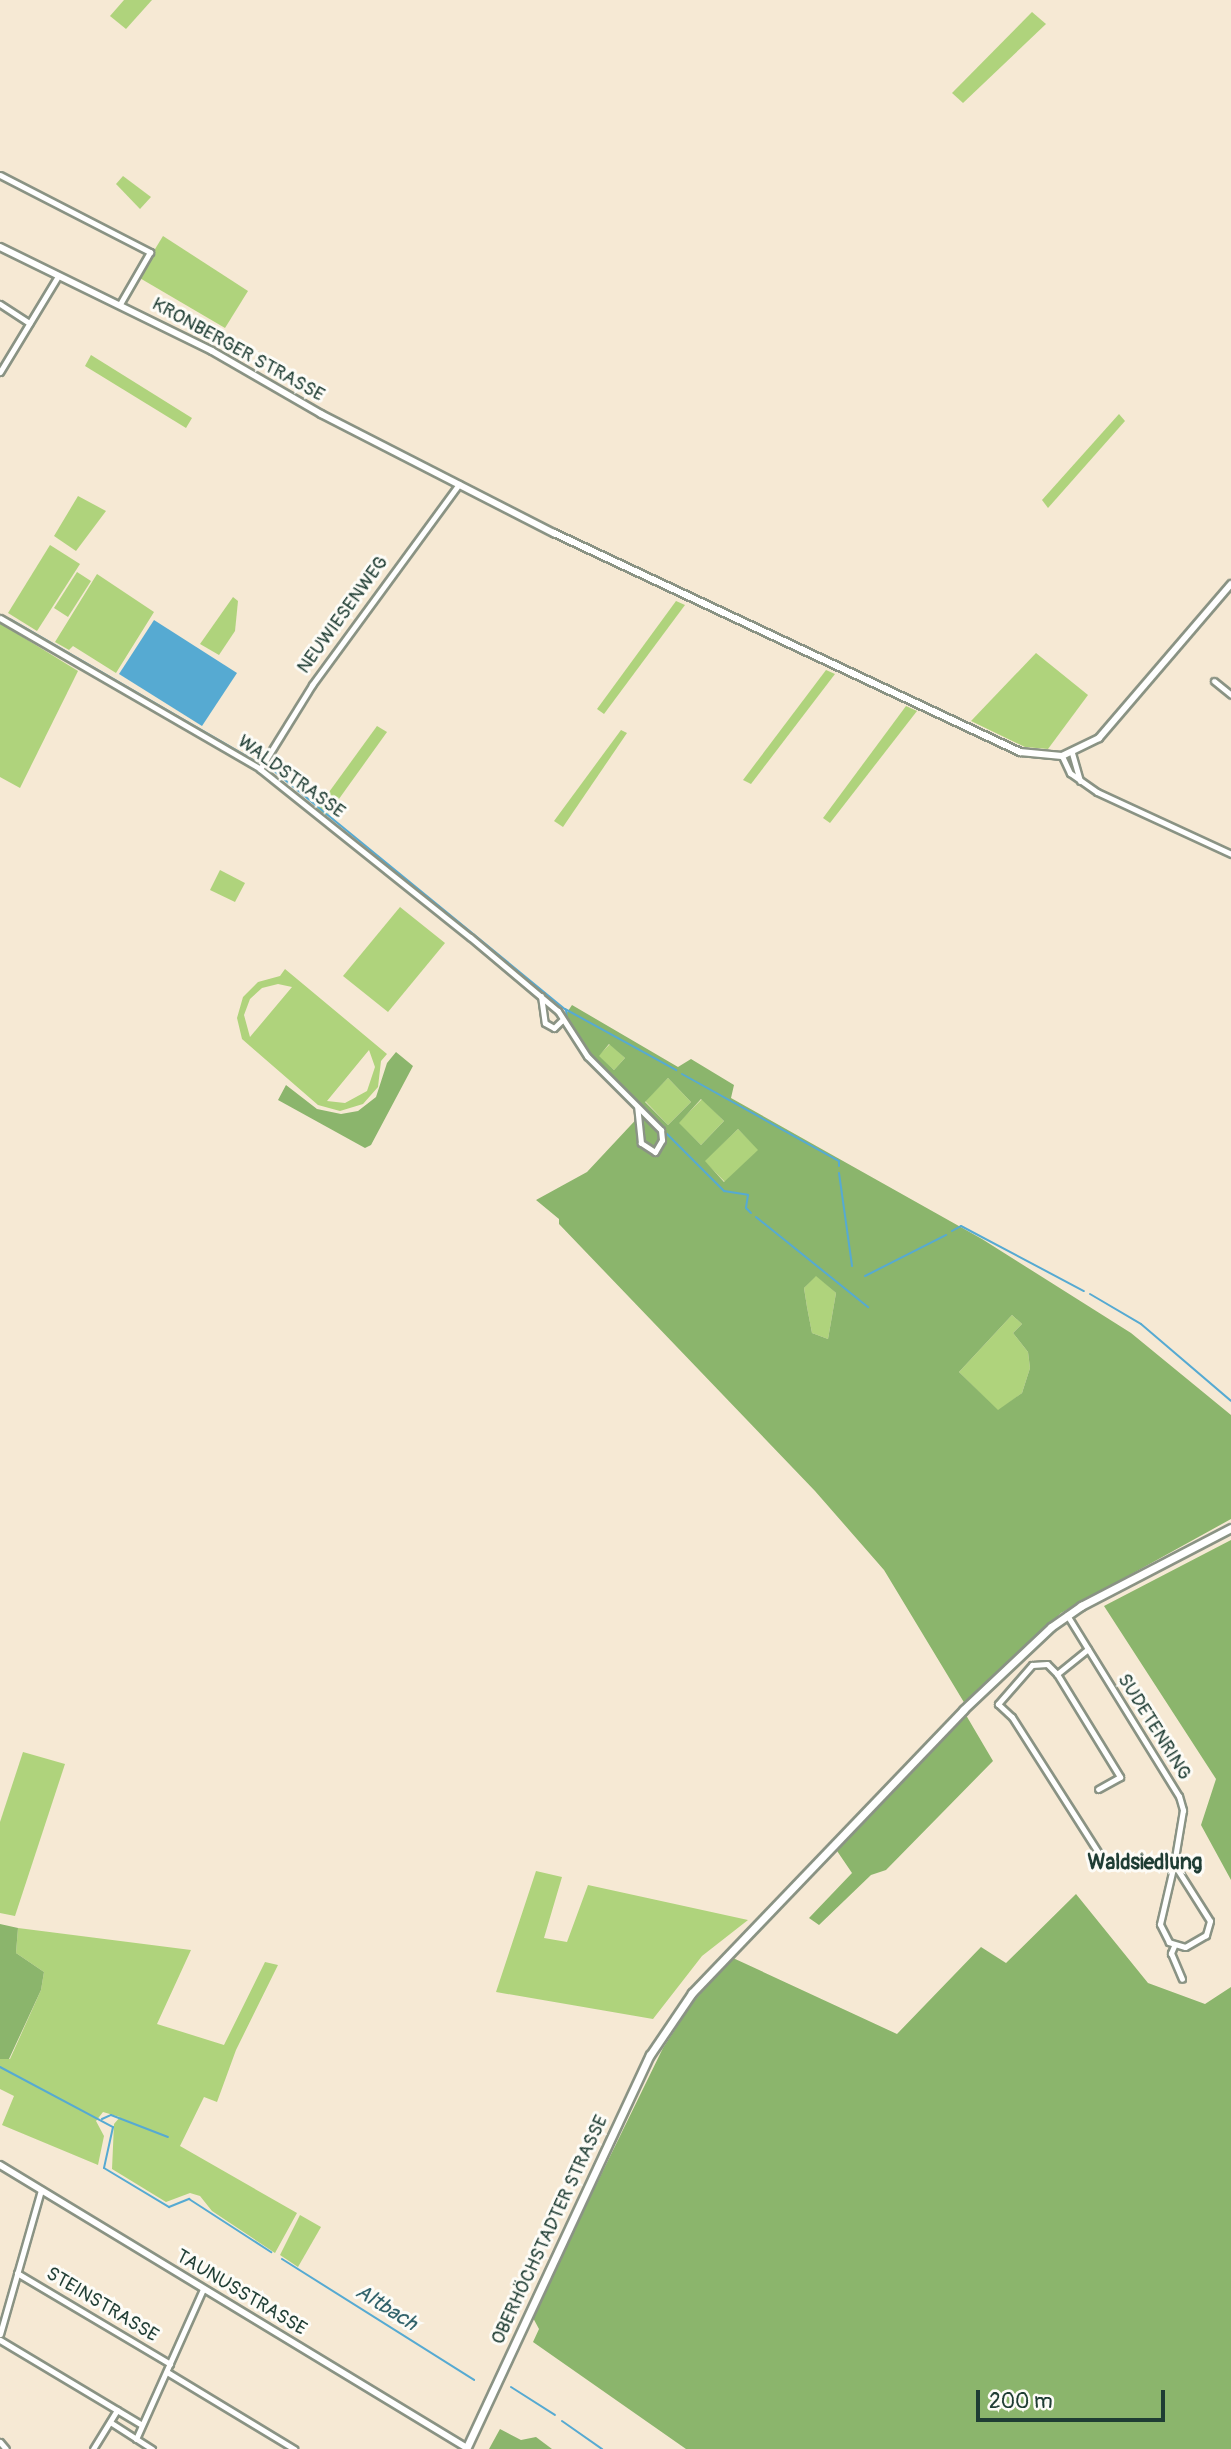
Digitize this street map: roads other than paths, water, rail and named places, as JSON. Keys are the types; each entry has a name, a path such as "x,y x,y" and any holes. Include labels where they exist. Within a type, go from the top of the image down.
{"main road":[{"name":"OBERHÖCHSTADTER STRASSE","path":"466,2448 666,2026 963,1710 1067,1615 1231,1528"}],"street":[{"path":"0,175 150,252 120,304"},
{"name":"KRONBERGER STRASSE","path":"0,247 57,278 120,304 459,484 644,577 1005,746 1034,755 1062,756"},
{"path":"1,370 57,278"},
{"path":"0,304 29,323"},
{"name":"NEUWIESENWEG","path":"260,769 312,685 459,484"},
{"path":"1231,584 1106,730 1072,753 1062,756 1070,773 1080,780 1231,854"},
{"name":"WALDSTRASSE","path":"0,618 260,769 541,996 558,1011 561,1021 587,1056 661,1130 661,1145 655,1152 648,1152 641,1143 637,1107"},
{"path":"1214,681 1231,695"},
{"path":"1072,753 1080,780"},
{"name":"WALDSTRASSE","path":"541,996 545,1023 554,1028 561,1021"},
{"name":"SUDETENRING","path":"1067,1615 1179,1796 1183,1810 1160,1924 1174,1946 1171,1953 1182,1979"},
{"path":"1058,1674 1088,1649"},
{"path":"1098,1789 1120,1777 1058,1674 1047,1664 1032,1665 998,1704 1012,1717 1100,1855"},
{"path":"1174,1864 1210,1921 1196,1944 1174,1946"},
{"name":"TAUNUSSTRASSE","path":"0,2165 466,2448"},
{"path":"0,2334 41,2190"},
{"name":"STEINSTRASSE","path":"18,2273 170,2364"},
{"path":"136,2439 203,2289"},
{"path":"0,2340 142,2425"},
{"path":"167,2372 294,2449"},
{"path":"93,2449 117,2410"},
{"path":"110,2423 152,2449"},
{"path":"0,2442 6,2449"}],"water":[{"path":"154,620 237,673 202,726 119,674"}],"waterway":[{"path":"10,619 258,763"},
{"path":"274,771 565,1009 676,1070"},
{"path":"566,1010 567,1019"},
{"path":"588,1053 633,1098"},
{"path":"682,1074 839,1161 839,1166"},
{"path":"639,1104 647,1112"},
{"path":"667,1134 724,1191 748,1195 746,1208 751,1213"},
{"path":"839,1173 852,1266"},
{"path":"756,1217 868,1307"},
{"path":"952,1231 961,1226 1084,1291"},
{"path":"865,1276 946,1235"},
{"path":"1090,1294 1141,1324 1231,1401"},
{"name":"Altbach","path":"0,2067 113,2127 104,2168 169,2207 189,2199 271,2252"},
{"name":"Altbach","path":"102,2119 111,2115 168,2137"},
{"name":"Altbach","path":"282,2259 474,2380"},
{"name":"Altbach","path":"511,2387 555,2415"},
{"name":"Altbach","path":"562,2421 602,2449"}],"district":[{"name":"Waldsiedlung","path":"1145,1863"}]}
